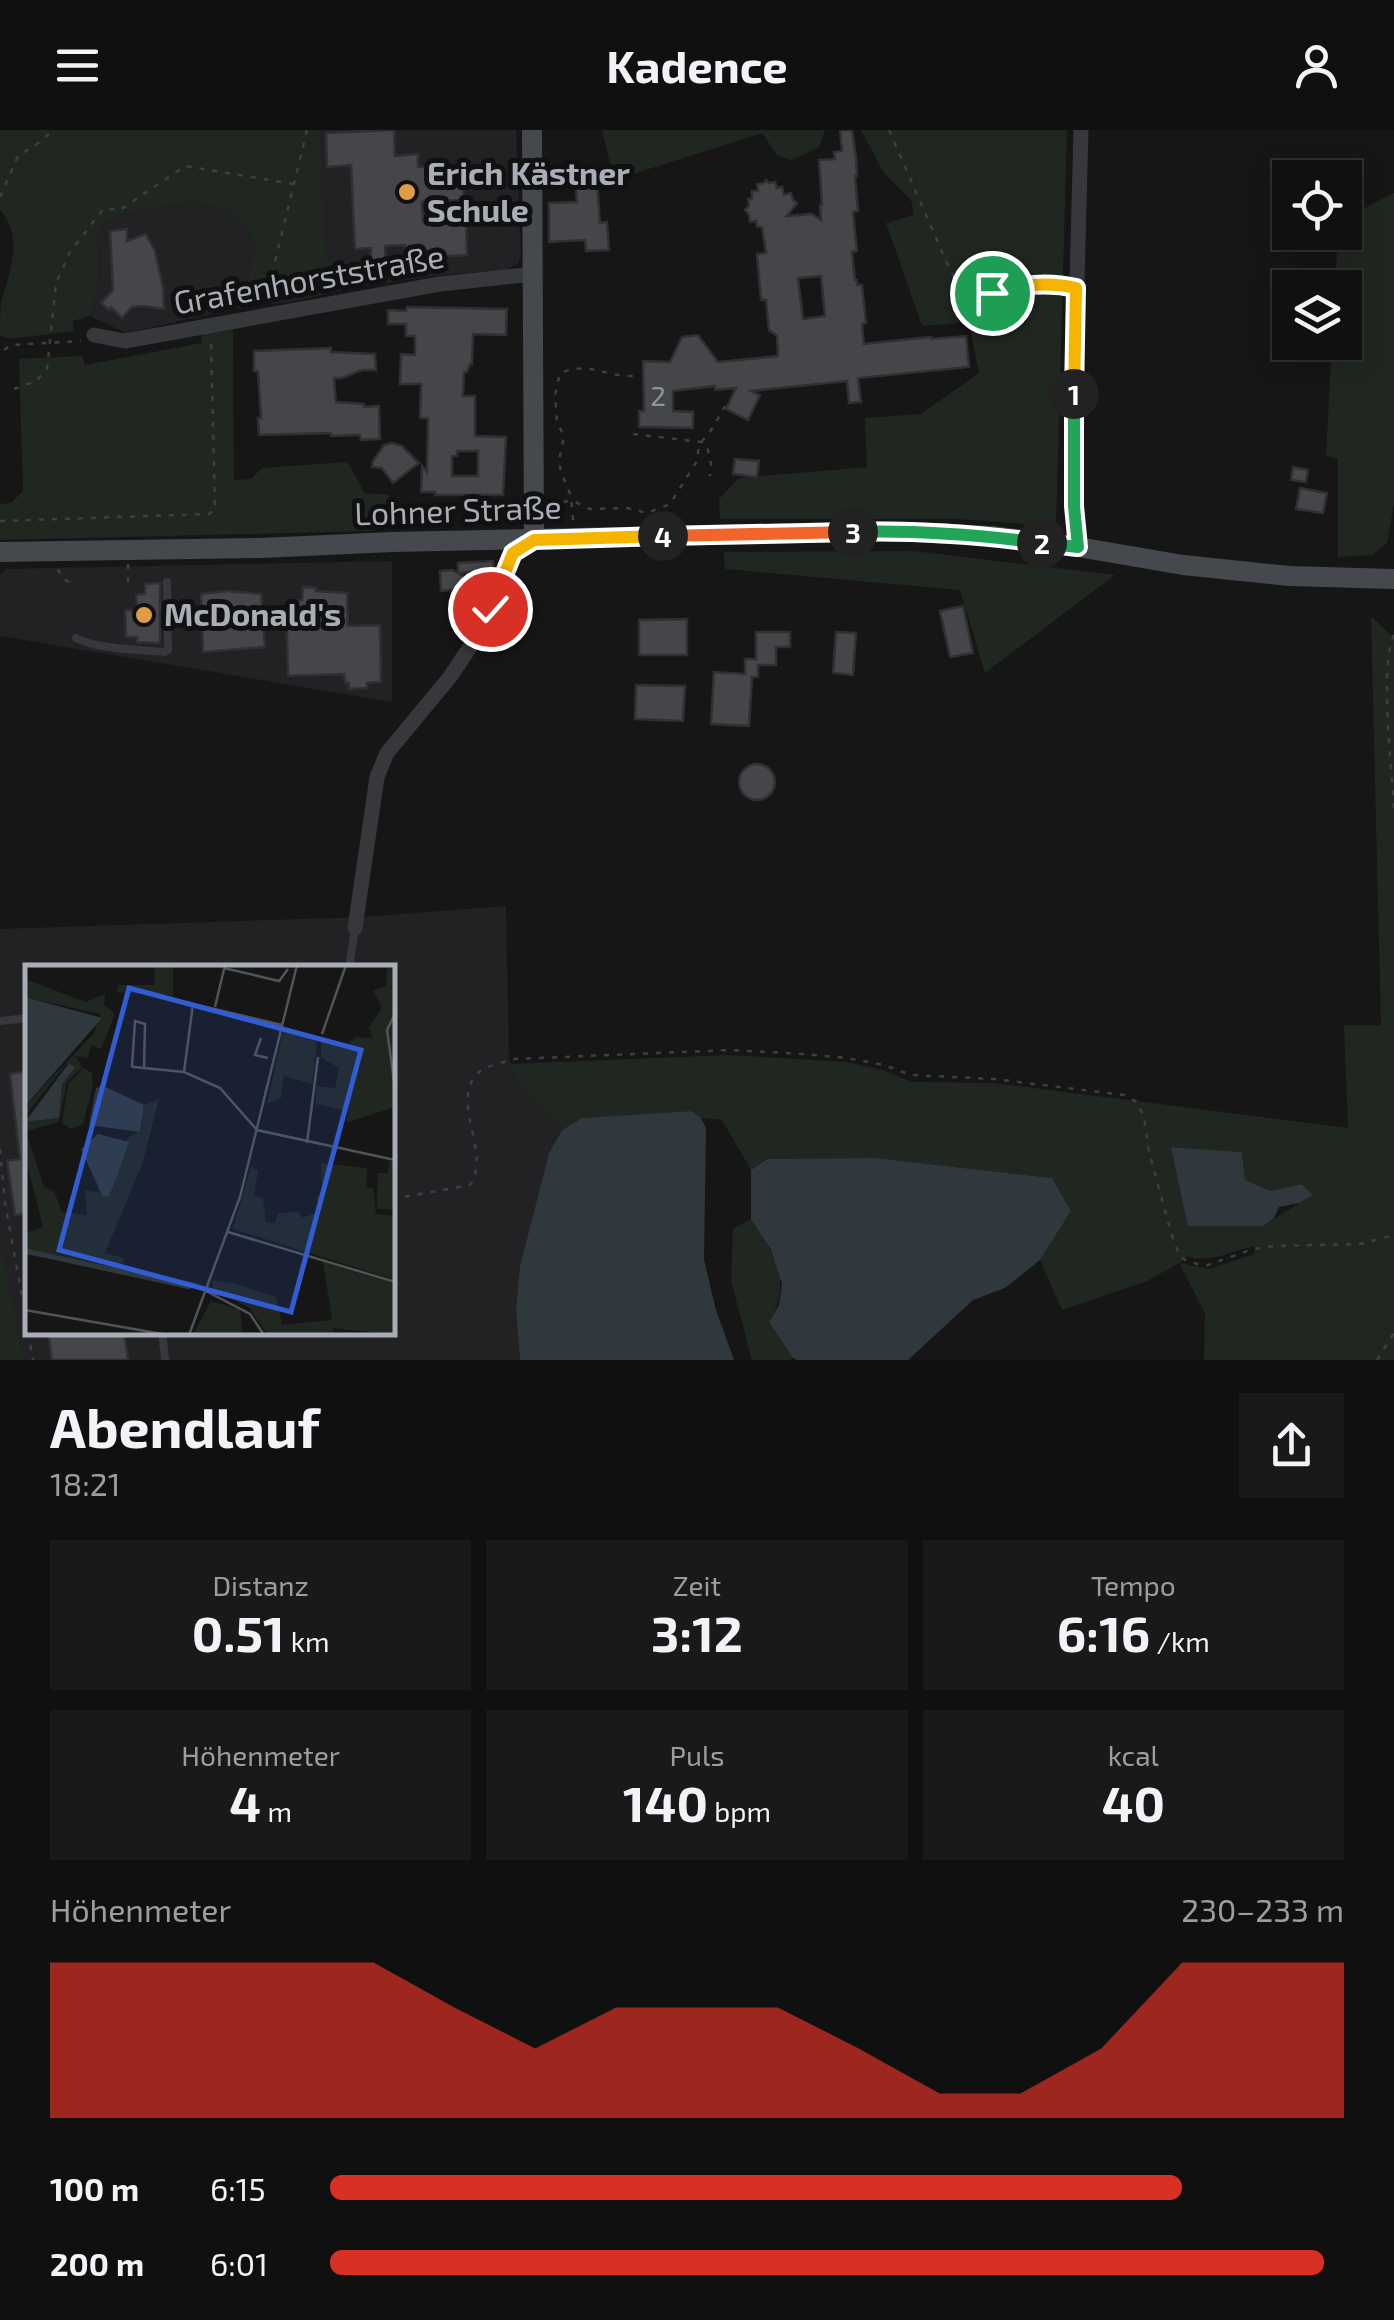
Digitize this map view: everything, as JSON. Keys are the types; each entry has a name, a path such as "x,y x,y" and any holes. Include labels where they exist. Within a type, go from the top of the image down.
{"main road":[{"path":"532,130 534,540"},
{"name":"Lohner Straße","path":"0,552 892,531 992,536 1182,565 1272,574 1394,579"}],"street":[{"path":"1078,547 1074,506 1081,130"},
{"name":"Grafenhorststraße","path":"94,335 125,341 440,284 534,274"},
{"path":"355,928 377,777 387,753 472,644 513,553 534,540"}],"lane":[{"path":"76,638 159,652 168,650 168,582"},
{"path":"350,965 355,928"},
{"path":"0,1021 25,1018"},
{"path":"162,1335 164,1360"}],"path":[{"path":"0,197 18,156 52,130"},
{"path":"262,315 307,130"},
{"path":"889,130 955,280 977,304"},
{"path":"14,389 36,381 47,369 56,283 70,252 104,208 120,210 185,166 294,184"},
{"path":"965,326 977,304 992,293 1021,285 1076,288"},
{"path":"0,521 209,514 215,509 210,325"},
{"path":"4,350 12,345 76,343 94,335"},
{"path":"570,537 574,516 561,472 564,436 557,422 555,395 560,373 592,368 632,376"},
{"path":"534,506 572,500 590,510 628,508 646,513 670,504 697,461 698,445 725,406"},
{"path":"634,434 701,442 707,446 710,476"},
{"path":"128,563 128,583"},
{"path":"56,565 62,578 74,585"},
{"path":"1394,635 1388,654 1387,684 1394,809"},
{"path":"395,1199 463,1188 475,1179 477,1161 467,1100 476,1075 491,1066 514,1059 729,1050 847,1058 884,1065 911,1076 994,1079 1124,1095 1137,1102 1144,1118 1172,1236 1180,1257 1190,1262 1205,1266 1254,1249 1360,1244 1394,1235"},
{"path":"0,1148 4,1203 25,1315"},
{"path":"1377,1360 1394,1332"},
{"path":"29,1335 33,1360"}],"shaded area":[{"path":"0,130 319,130 330,278 298,283 298,294 242,307 255,246 246,226 224,209 190,202 118,215 99,225 98,284 90,316 73,321 74,331 9,339 0,335 1,303 13,243 8,221 0,210"},
{"name":"Erich Kästner Schule","path":"310,130 516,130 521,254 518,264 505,270 433,276 272,304"},
{"path":"602,130 825,130 819,147 792,160 778,156 762,133 614,180"},
{"path":"861,130 1067,130 1056,526 957,519 720,519 719,499 739,478 867,467 865,418 921,414 979,373 969,322 922,326 886,223 914,215 911,200 884,173"},
{"path":"1394,193 1394,503 1387,543 1372,555 1338,557 1338,459 1326,456 1331,360 1362,360 1362,270 1336,270 1337,250 1362,250 1362,209"},
{"path":"190,202 224,209 246,226 255,246 242,307 126,333 90,316 98,284 99,225 118,215"},
{"path":"233,330 234,480 251,479 262,468 347,462 365,493 390,495 393,523 372,531 0,540 0,504 11,503 23,491 19,359 82,356 85,365 202,343 201,333"},
{"path":"913,551 1115,575 985,673 960,590 725,569 724,552"},
{"path":"392,561 392,702 0,636 0,575 6,569"},
{"path":"1371,616 1394,638 1394,1360 1204,1360 1205,1313 1179,1263 1147,1281 1062,1310 1040,1260 1071,1211 1052,1178 876,1158 767,1159 751,1170 722,1120 701,1118 691,1111 582,1118 562,1130 517,1081 511,1064 729,1055 846,1062 883,1070 912,1082 994,1083 1348,1128 1344,1025 1381,1025","holes":["1171,1147 1242,1152 1245,1180 1271,1191 1301,1184 1312,1195 1263,1226","1255,1246 1254,1254 1209,1269 1180,1263 1187,1256 1212,1258"]},
{"path":"506,906 509,1059 517,1081 562,1130 549,1153 520,1266 516,1310 520,1360 24,1360 0,1240 0,929 363,917"},
{"path":"691,1111 706,1128 704,1260 734,1360 520,1360 516,1310 520,1266 549,1153 562,1130 582,1118"},
{"path":"1171,1147 1242,1152 1245,1180 1271,1191 1301,1184 1313,1195 1279,1207 1274,1218 1263,1226 1188,1226"},
{"path":"876,1158 1052,1178 1071,1211 1040,1260 1005,1288 973,1300 908,1360 797,1360 769,1322 779,1305 782,1284 771,1250 751,1219 751,1170 767,1159"},
{"path":"751,1219 778,1268 780,1293 769,1322 791,1360 752,1360 731,1281 733,1229"},
{"path":"0,1240 24,1360 0,1360"}],"building":[{"path":"394,130 395,156 418,154 418,167 462,165 464,200 422,202 423,222 466,220 467,255 414,258 414,248 385,246 386,261 371,262 371,248 355,249 351,165 327,167 326,133"},
{"path":"840,130 852,130 858,211 853,212 857,251 852,252 855,280 862,285 864,344 966,336 969,367 858,378 861,402 849,403 847,381 751,391 760,395 748,420 726,409 736,388 673,391 673,411 693,412 693,428 639,427 639,411 644,411 643,361 670,362 682,337 698,335 718,362 778,356 777,336 769,330 766,300 761,300 757,254 766,253 762,227 757,227 756,221 750,222 745,210 748,199 752,199 752,191 758,191 757,184 775,182 784,195 791,193 797,203 787,216 812,214 821,220 819,160 835,159 834,152 842,151","holes":["821,276 825,316 803,319 798,278"]},
{"path":"596,167 600,223 607,222 609,250 586,251 585,240 549,242 549,203 577,202 574,169"},
{"path":"127,229 127,241 146,234 155,251 164,309 132,307 122,318 101,303 113,290 110,231"},
{"path":"407,307 507,309 506,335 473,334 472,364 464,372 463,396 475,396 475,436 506,437 503,495 421,492 422,466 427,472 428,418 420,418 421,384 400,384 401,354 415,355 415,336 406,336 406,324 388,324 388,310 406,311","holes":["457,451 478,451 478,476 452,476 452,456 457,456"]},
{"path":"331,348 331,352 375,354 376,370 334,378 336,402 379,406 380,439 361,440 360,435 331,433 259,435 261,418 254,351"},
{"path":"384,445 402,446 419,463 393,483 382,468 372,467"},
{"path":"735,459 759,461 757,477 733,474"},
{"path":"1293,467 1308,470 1306,482 1291,480"},
{"path":"1300,488 1327,493 1323,513 1296,509"},
{"path":"493,561 494,571 458,573 458,563"},
{"path":"452,570 487,588 467,630 454,623 462,607 455,604 454,590 441,591 440,571"},
{"name":"McDonald's","path":"160,583 160,643 137,642 137,637 126,637 125,610 137,610 136,595 145,594 145,584"},
{"path":"303,587 347,593 348,626 380,625 381,682 349,689 344,674 288,676 286,601 302,600"},
{"path":"201,594 261,594 265,647 203,652"},
{"path":"963,606 973,653 950,657 940,611"},
{"path":"687,619 687,655 639,655 639,620"},
{"path":"756,632 790,632 790,647 776,647 776,665 758,665 758,677 752,677 749,726 711,724 714,672 745,674 745,659 756,659"},
{"path":"836,632 856,633 853,675 833,673"},
{"path":"636,685 685,686 683,721 635,719"},
{"path":"757,764 770,769 775,782 770,795 757,800 744,795 739,782 744,769"},
{"path":"25,1072 25,1213 15,1215 7,1161 20,1159 10,1074"},
{"path":"48,1335 124,1335 128,1360 52,1360"}],"place":[{"name":"Erich Kästner Schule","path":"407,192"},
{"name":"McDonald's","path":"144,615"}],"route":[{"path":"490,609 513,553 534,540 892,531 992,536 1078,547 1074,506 1076,288 1021,285 992,293"}]}
